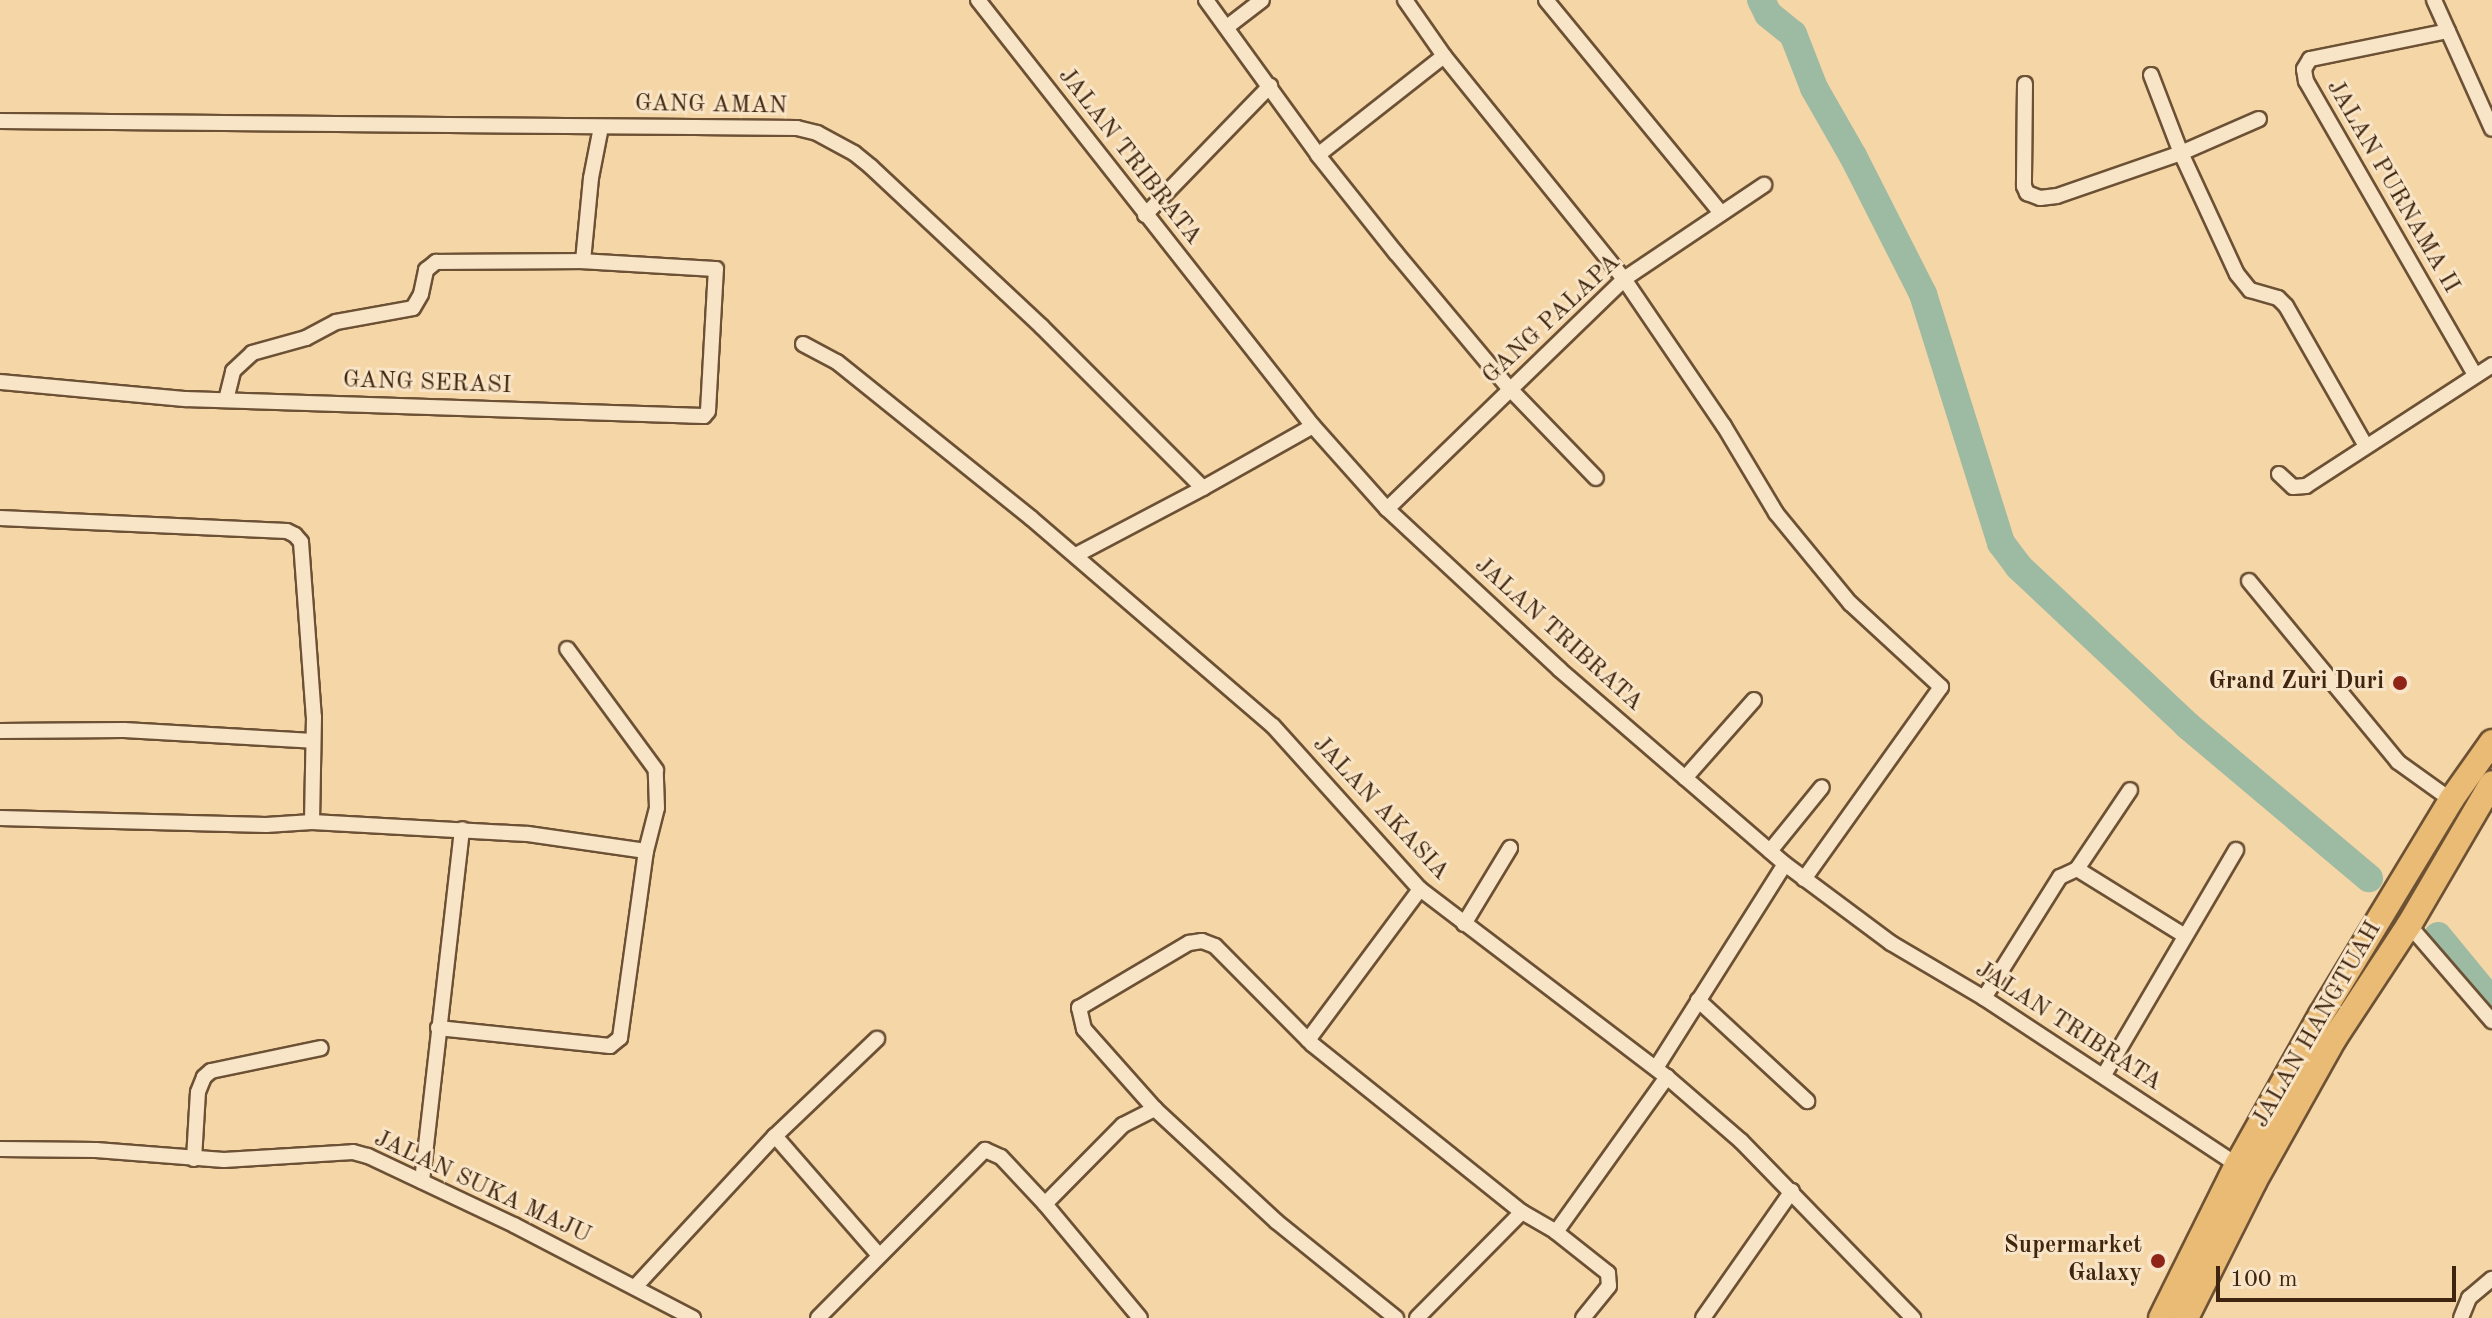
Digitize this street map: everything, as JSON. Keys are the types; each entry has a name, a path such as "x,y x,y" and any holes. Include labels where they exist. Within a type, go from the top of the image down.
{"highway":[{"name":"JALAN HANGTUAH","path":"2161,1318 2237,1165 2321,1015 2451,800 2492,742"},
{"name":"JALAN HANGTUAH","path":"2186,1318 2254,1182 2334,1039 2409,925 2492,783"}],"street":[{"path":"1206,0 1318,155 1509,388 1596,478"},
{"path":"1227,27 1262,0"},
{"path":"1405,0 1444,56 1624,279 1724,426 1776,513 1850,603 1941,687 1804,879"},
{"path":"1546,0 1721,213"},
{"path":"2434,0 2492,129"},
{"name":"JALAN TRIBRATA","path":"986,3 1145,215 1313,426 1387,509 1559,669 1785,864 1891,943 1984,998 2237,1165"},
{"name":"JALAN PURNAMA II","path":"2448,31 2310,59 2304,69 2306,81 2475,375"},
{"path":"1318,155 1444,56"},
{"path":"2151,75 2181,153 2237,274 2250,290 2278,298 2286,306 2366,446"},
{"path":"2025,84 2024,186 2032,197 2057,196 2095,185 2181,153 2259,119"},
{"path":"1145,215 1270,86"},
{"name":"GANG AMAN","path":"0,121 797,128 835,141 871,167 1041,326 1203,488"},
{"path":"226,400 233,371 252,353 306,338 336,322 413,308 421,294 426,270 436,262 583,261 587,205 601,127"},
{"name":"GANG PALAPA","path":"1387,509 1624,279 1764,185"},
{"name":"GANG SERASI","path":"0,382 226,400 700,417 708,411 716,269 583,261"},
{"name":"JALAN AKASIA","path":"803,344 837,362 1076,555 1273,726 1420,889 1661,1073 1792,1191 1913,1318"},
{"path":"2279,474 2293,487 2303,488 2492,365"},
{"path":"1076,555 1313,426"},
{"path":"0,518 287,531 295,535 301,542 313,741 312,822"},
{"path":"2249,581 2398,762 2451,800"},
{"path":"438,1028 595,1044 618,1042 646,851 657,808 656,770 567,649"},
{"path":"1685,778 1754,700"},
{"path":"0,731 124,730 313,741"},
{"path":"1770,851 1822,787"},
{"path":"1984,998 2060,877 2077,869 2130,790"},
{"path":"0,818 266,825 312,822 462,829 646,851"},
{"path":"422,1181 462,829"},
{"path":"1464,924 1510,848"},
{"path":"2104,1075 2236,850"},
{"path":"1556,1232 1661,1073 1698,1000 1785,864"},
{"path":"2077,869 2185,936"},
{"path":"1308,1040 1420,889"},
{"path":"2409,925 2492,1021"},
{"path":"1396,1318 1277,1222 1155,1109 1084,1029 1079,1008 1189,943 1202,941 1215,946 1308,1040 1522,1212 1556,1232 1608,1273 1609,1286 1583,1318"},
{"path":"1698,1000 1807,1101"},
{"path":"635,1287 775,1136 877,1039"},
{"path":"194,1159 198,1092 204,1077 211,1071 321,1048"},
{"path":"1045,1204 1123,1125 1155,1109"},
{"path":"775,1136 878,1254"},
{"name":"JALAN SUKA MAJU","path":"0,1149 96,1150 194,1159 353,1152 422,1181 693,1318"},
{"path":"818,1318 981,1150 990,1150 1001,1157 1045,1204 1140,1318"},
{"path":"1703,1318 1792,1191"},
{"path":"1417,1318 1522,1212"},
{"path":"2461,1318 2469,1298 2492,1279"}],"waterway":[{"path":"1761,0 1768,14 1793,34 1814,88 1853,156 1923,294 2001,543 2019,567 2187,725 2369,878"},
{"path":"2438,936 2492,1002"}],"place":[{"name":"Grand Zuri Duri","path":"2400,683"},
{"name":"Supermarket Galaxy","path":"2158,1261"}]}
